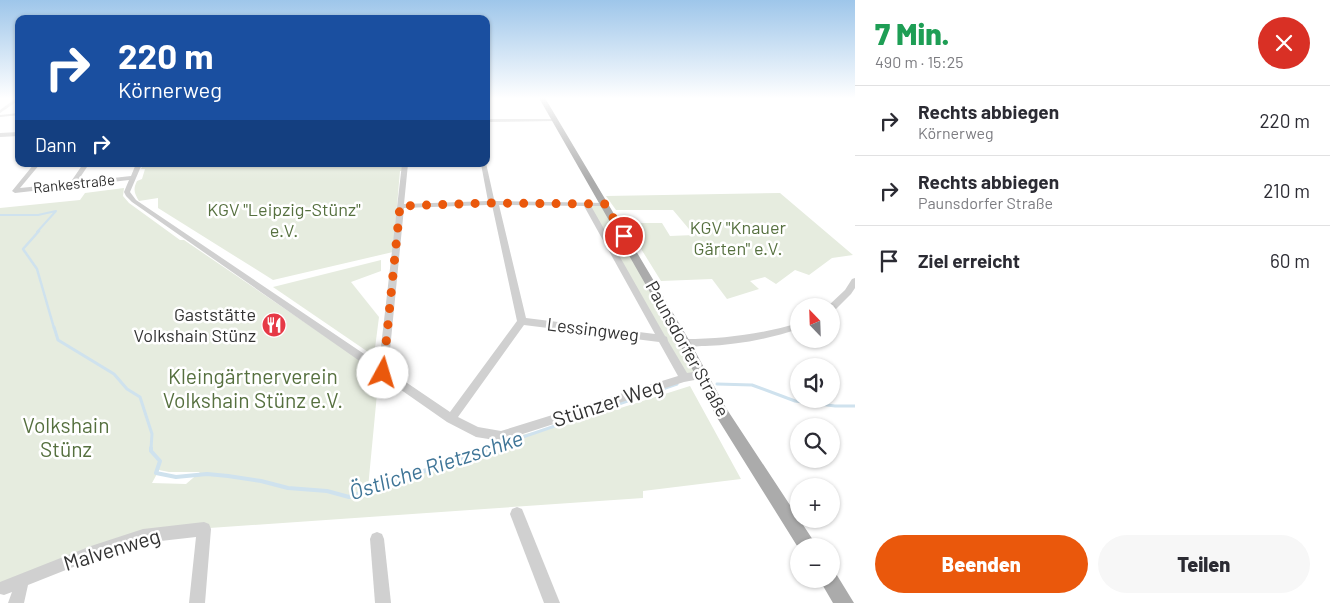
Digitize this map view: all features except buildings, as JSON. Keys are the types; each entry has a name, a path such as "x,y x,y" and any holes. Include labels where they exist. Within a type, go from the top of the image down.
{"main road":[{"name":"Paunsdorfer Straße","path":"559,126 686,343 701,375 751,460 802,538"},
{"path":"834,588 844,603"}],"street":[{"path":"0,135 15,134"},
{"name":"Rankestraße","path":"35,167 15,191 133,178"},
{"path":"72,185 84,167"},
{"path":"133,178 138,167"},
{"path":"383,373 405,167"},
{"name":"Lessingweg","path":"451,419 522,320 495,204 491,200 485,167"},
{"name":"Stünzer Weg","path":"133,178 127,192 134,201 451,419 476,432 501,436 684,378 701,375"},
{"path":"400,206 605,204"},
{"name":"Paunsdorfer Straße","path":"588,205 684,378"},
{"path":"840,300 855,281"},
{"name":"Lessingweg","path":"522,320 664,339"},
{"path":"686,343 719,343 744,340 773,335 790,329"},
{"path":"516,514 552,603"},
{"path":"197,603 204,529"},
{"name":"Malvenweg","path":"4,588 91,553 143,536 204,529"},
{"path":"377,539 383,603"},
{"path":"16,603 22,582"}],"green space":[{"name":"KGV \"Leipzig-Stünz\" e.V.","path":"142,167 404,167 403,171 400,171 393,252 273,280 158,208 158,198 139,201 135,189 137,181 142,179 145,169 141,169"},
{"path":"124,188 123,196 129,203 180,240 184,240 379,373 368,488 521,435 570,424 690,386 741,479 643,491 643,498 138,533 0,585 0,208 80,200 85,193","holes":["159,470 169,472 200,472 186,484 152,483"]},
{"name":"KGV \"Knauer Gärten\" e.V.","path":"780,193 853,255 832,258 809,275 795,270 776,284 765,277 750,281 759,289 727,299 712,279 661,281 625,223 662,223 670,236 694,235 673,210 616,210 606,196"},
{"path":"605,204 701,375 684,378 587,205"},
{"path":"381,260 381,271 351,282 379,317 374,356 273,287"}],"waterway":[{"name":"Östliche Rietzschke","path":"0,215 38,215 56,211 37,232"},
{"name":"Östliche Rietzschke","path":"39,231 23,249 37,269 54,328"},
{"name":"Östliche Rietzschke","path":"54,327 58,340 114,374 127,389 140,397 152,434 151,449"},
{"name":"Östliche Rietzschke","path":"488,449 677,384"},
{"name":"Östliche Rietzschke","path":"717,384 752,385 795,401 835,406 855,406"},
{"name":"Östliche Rietzschke","path":"151,449 160,461 156,473 176,477 207,474 228,476 261,481 288,488 327,491 349,497 491,448"}],"place":[{"name":"Gaststätte Volkshain Stünz","path":"274,325"}],"route":[{"path":"383,373 400,206 487,203 605,204 624,236"}],"park label":[{"name":"Kleingärtnerverein Volkshain Stünz e.V.","path":"253,389"},
{"name":"Volkshain Stünz","path":"66,438"}]}
